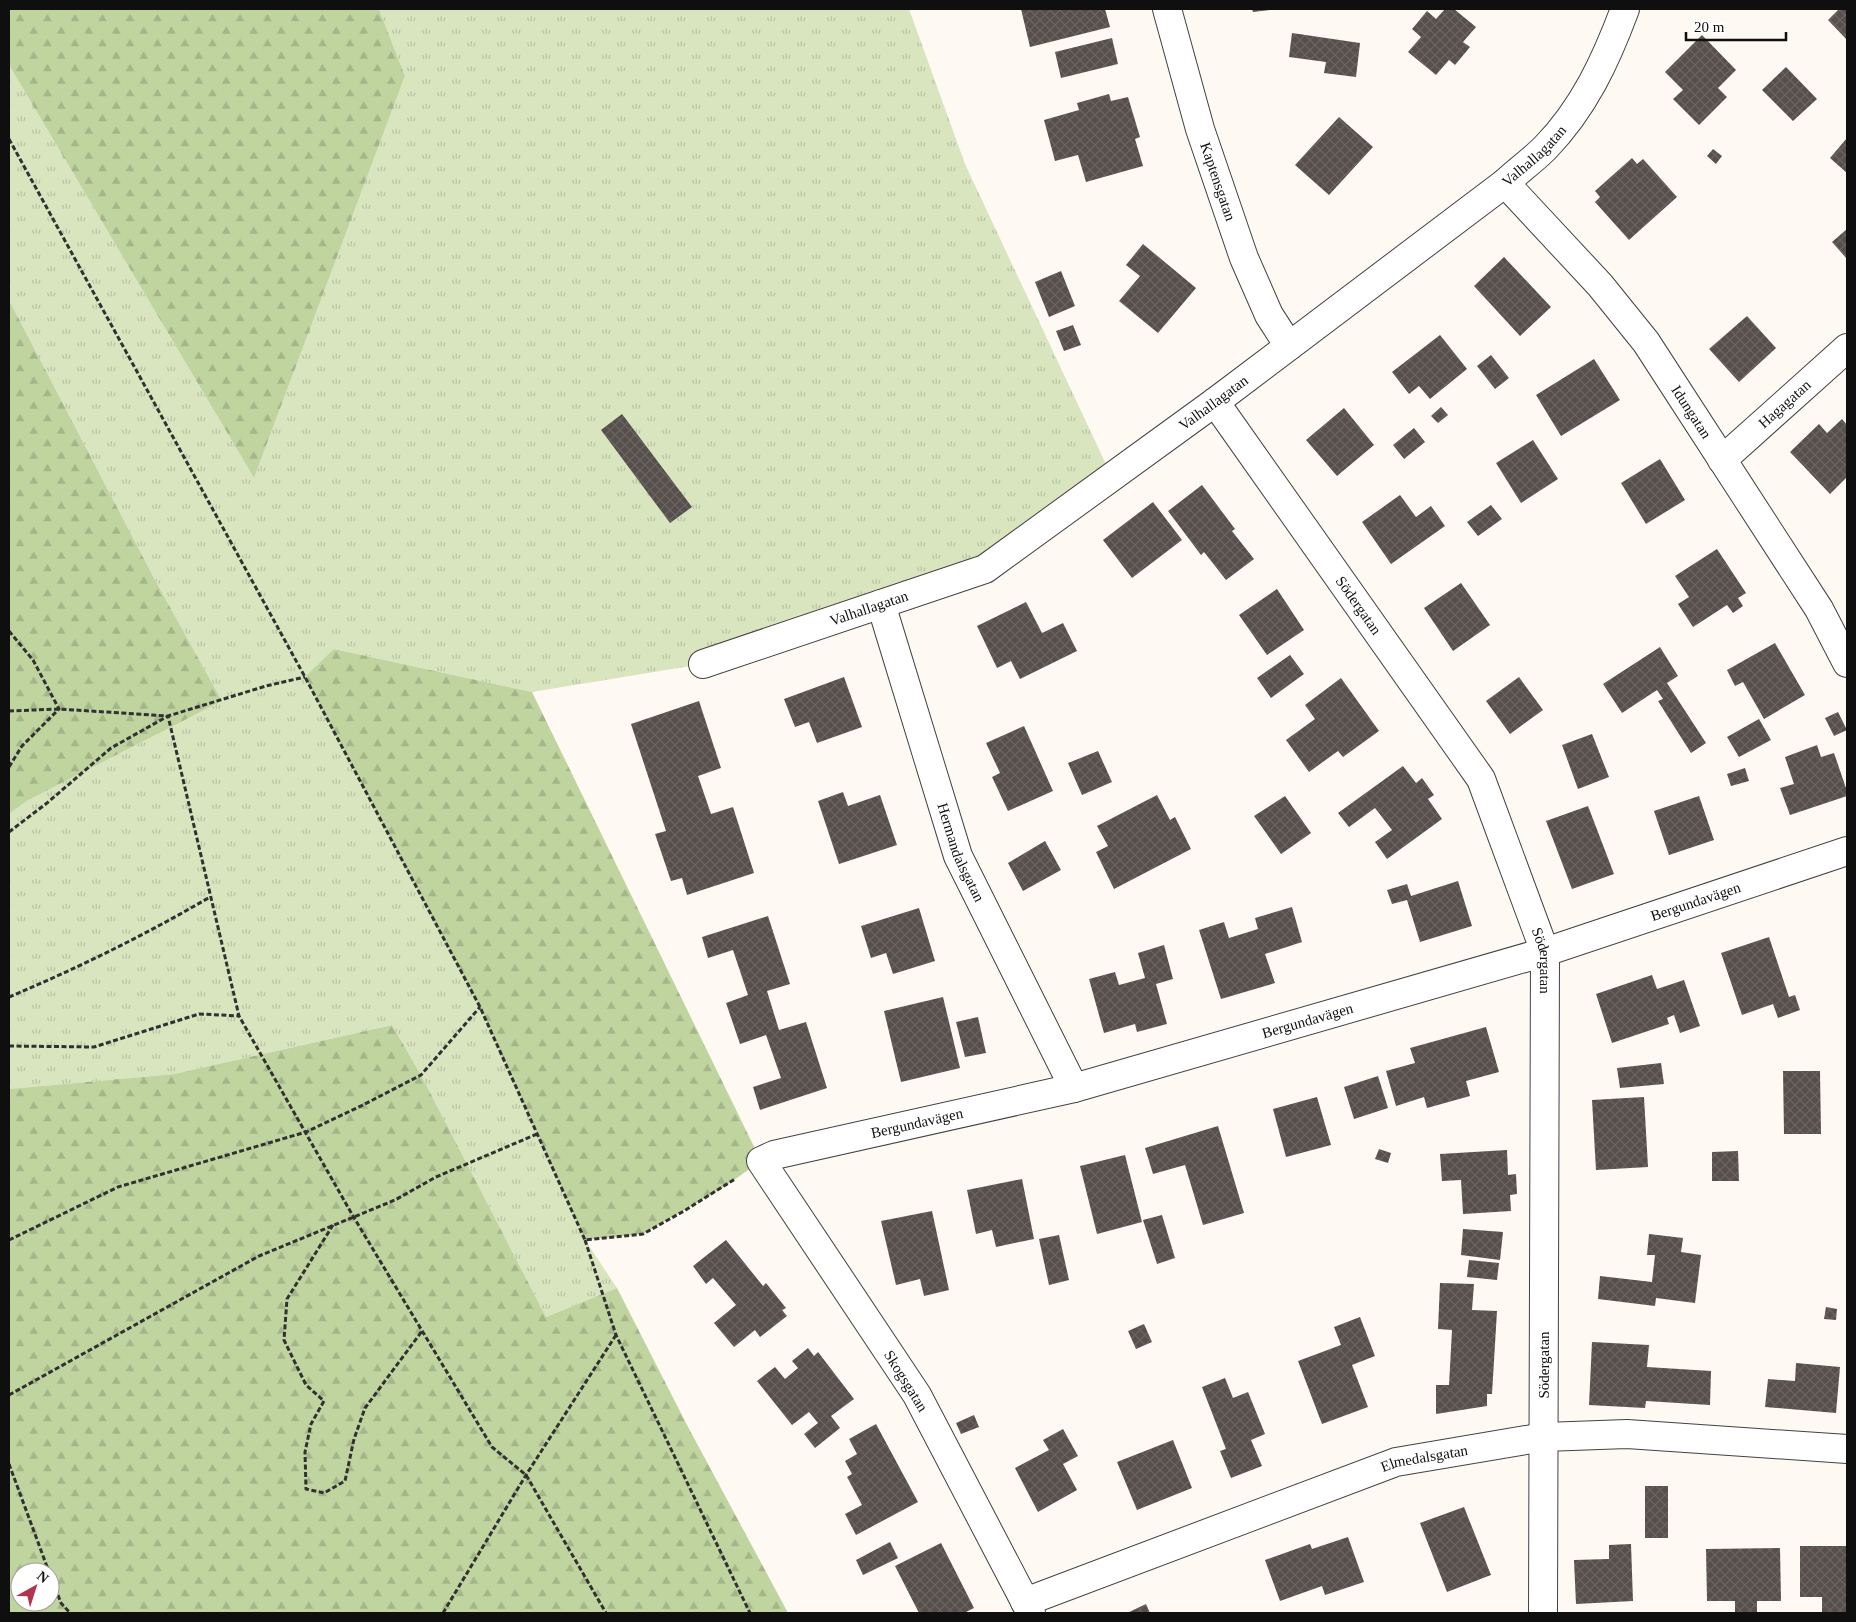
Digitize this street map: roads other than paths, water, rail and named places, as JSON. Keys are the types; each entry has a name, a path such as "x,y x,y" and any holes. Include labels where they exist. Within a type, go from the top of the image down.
{"street":[{"name":"Kaptensgatan","path":"1167,9 1200,129 1244,258 1269,315 1289,346"},
{"name":"Valhallagatan","path":"703,664 985,569 1215,402 1505,183 1545,148 1573,115 1592,86 1611,47 1625,9"},
{"name":"Idungatan","path":"1505,183 1600,285 1646,342 1819,609 1847,663"},
{"name":"Hagagatan","path":"1722,460 1847,348"},
{"name":"Södergatan","path":"1215,402 1481,779 1545,952 1543,1613"},
{"name":"Hermandalsgatan","path":"881,604 958,856 1074,1088"},
{"name":"Bergundavägen","path":"761,1161 774,1155 1074,1088 1545,952 1847,851"},
{"name":"Skogsgatan","path":"761,1161 917,1395 1028,1608"},
{"name":"Elmedalsgatan","path":"1028,1608 1396,1462 1544,1437 1627,1434 1847,1449"}]}
